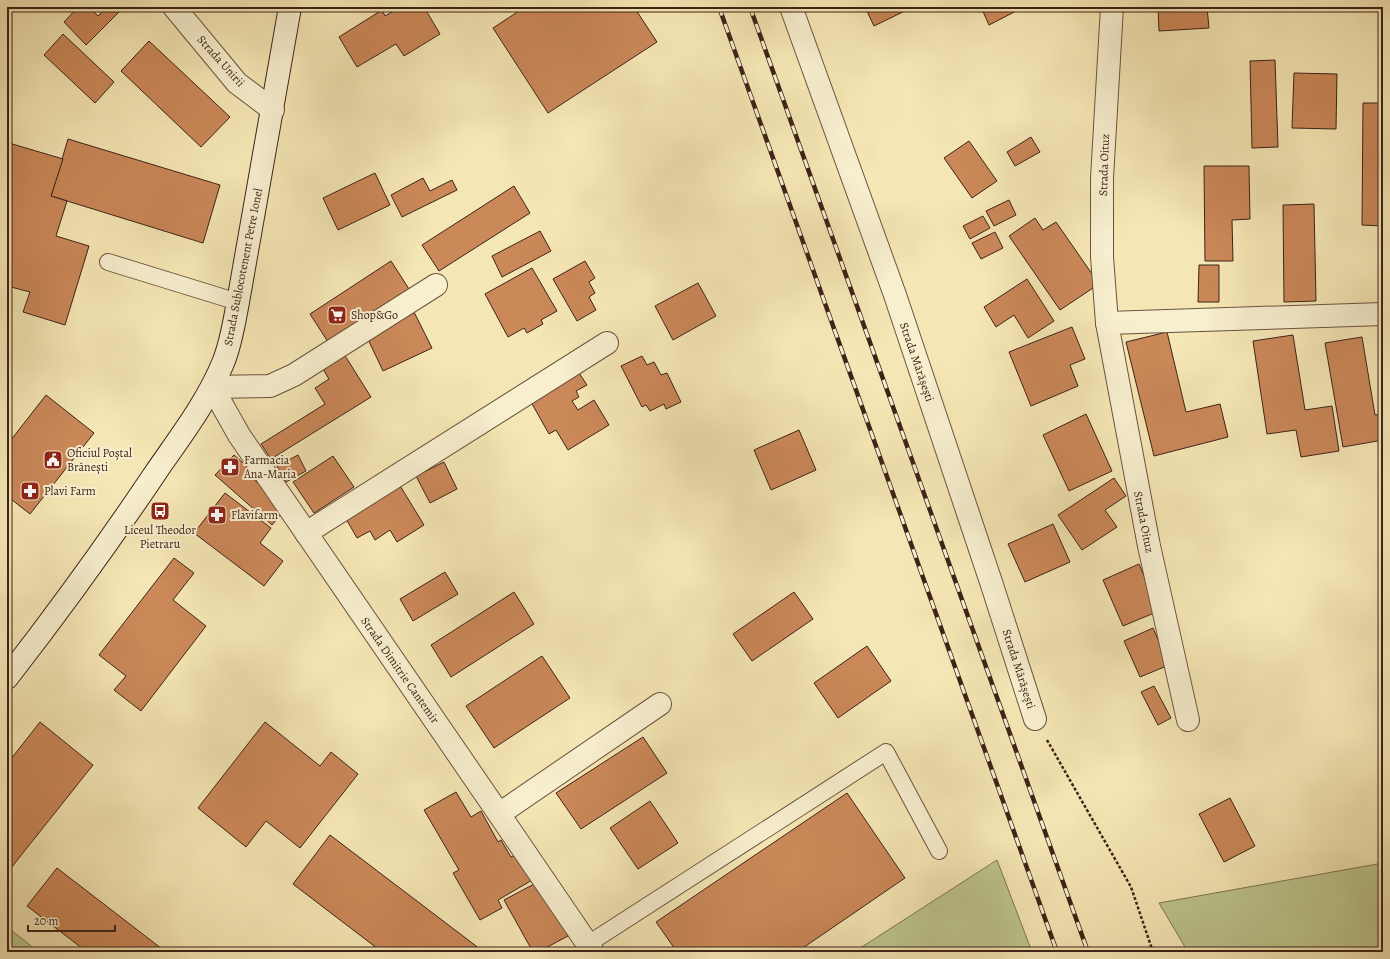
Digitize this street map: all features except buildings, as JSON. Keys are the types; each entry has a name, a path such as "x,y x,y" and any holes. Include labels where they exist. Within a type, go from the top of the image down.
{"street":[{"name":"Strada Unirii","path":"174,7 237,83 273,110"},
{"name":"Strada Sublocotenent Petre Ionel","path":"7,678 130,510 212,387 223,363 232,334 273,110 290,7"},
{"name":"Strada Mărășești","path":"791,7 895,295 992,584 1035,719"},
{"name":"Strada Oituz","path":"1112,7 1102,178 1102,257 1106,323 1149,546 1188,720"},
{"path":"212,387 270,386 294,375 436,285"},
{"path":"1106,323 1383,314"},
{"path":"306,533 607,343"},
{"name":"Strada Dimitrie Cantemir","path":"212,387 239,436 590,948"},
{"path":"499,814 660,704"}],"lane":[{"path":"108,262 238,302"},
{"path":"590,948 886,752 939,851"}],"path":[{"path":"1035,719 1131,887 1153,952"}],"green space":[{"path":"997,860 1032,952 854,952"},
{"path":"1383,863 1383,952 1188,952 1159,903"},
{"path":"7,927 39,952 7,952"}],"railway":[{"path":"719,7 1057,952"},
{"path":"750,7 1088,952"}],"place":[{"name":"Shop&Go","path":"337,315"},
{"name":"Oficiul Poștal Brănești","path":"53,460"},
{"name":"Farmacia Ana-Maria","path":"230,467"},
{"name":"Plavi Farm","path":"30,491"},
{"name":"Liceul Theodor Pietraru","path":"160,511"},
{"name":"Flavifarm","path":"217,515"}]}
